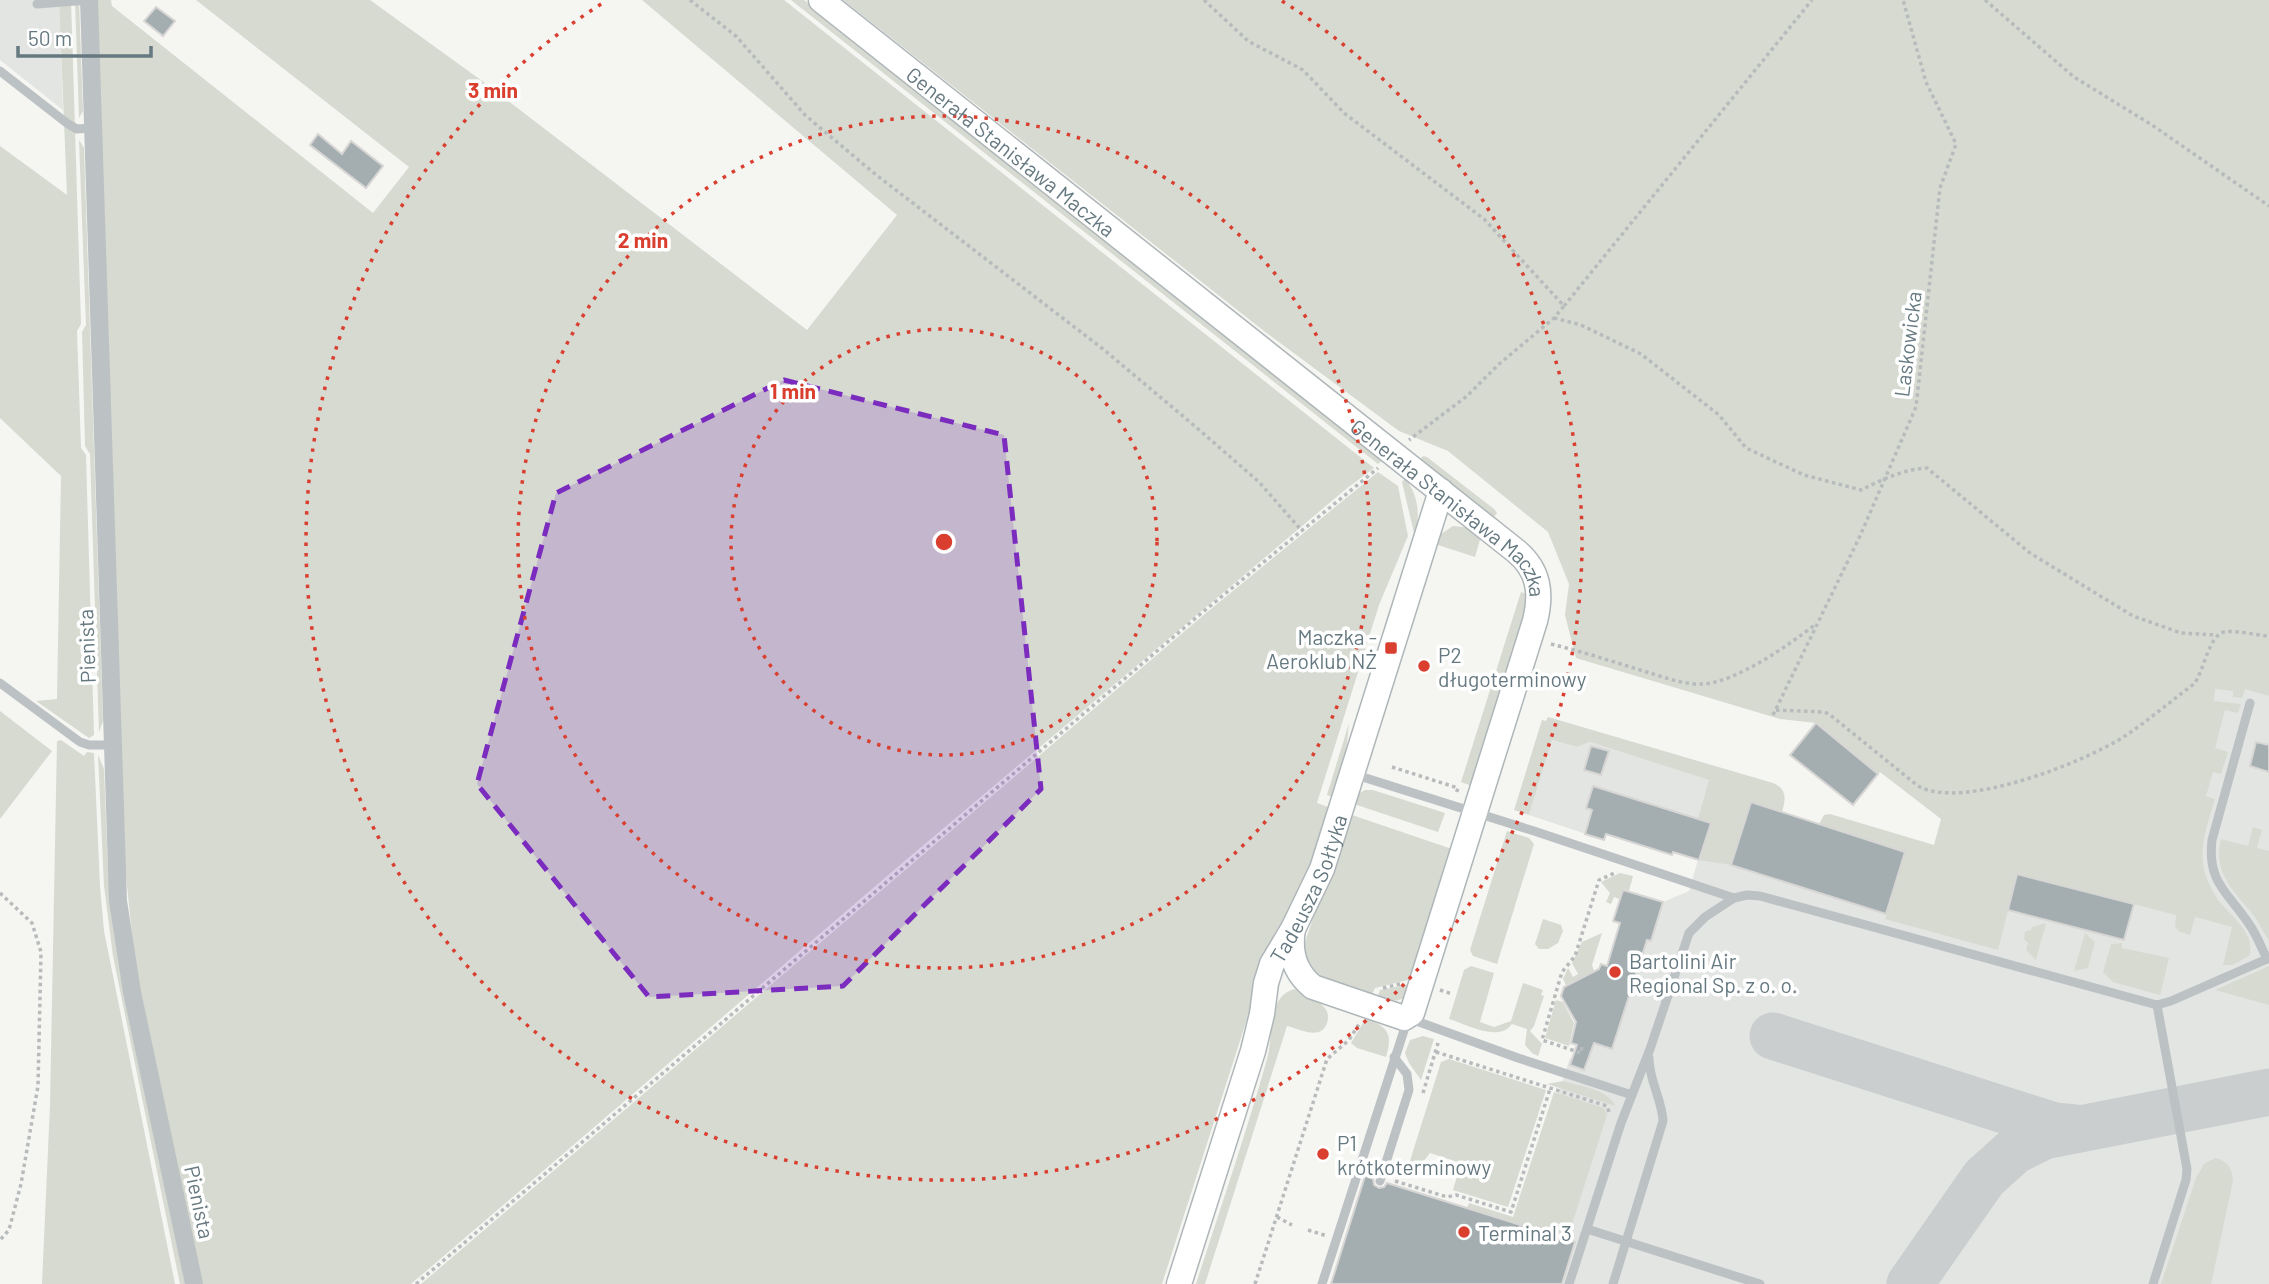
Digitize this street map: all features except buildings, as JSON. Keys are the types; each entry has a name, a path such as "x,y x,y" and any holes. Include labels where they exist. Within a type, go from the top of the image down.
{"street":[{"name":"Pienista","path":"89,0 117,882 132,992 194,1284"},
{"name":"Generała Stanisława Maczka","path":"821,0 1395,454 1525,558 1531,567 1539,589 1535,621 1414,1008 1408,1017"},
{"name":"Tadeusza Sołtyka","path":"1179,1284 1253,1051 1272,964 1293,929 1322,869 1441,491"},
{"path":"1293,929 1293,960 1306,982 1318,989 1408,1017"},
{"path":"1262,1014 1277,992 1293,983 1306,982"}],"lane":[{"path":"37,4 89,0"},
{"path":"0,71 68,124 77,129 92,128"},
{"path":"0,683 80,742 89,745 112,745"},
{"path":"1569,1284 1689,933 1705,917 1734,898 1760,895 2157,1005 2268,959 2250,926 2219,887 2210,853 2250,703"},
{"path":"1352,774 1734,898"},
{"path":"2153,1284 2186,1180 2187,1169 2157,1005"},
{"path":"1408,1017 1518,1058 1632,1095"},
{"name":"Generała Stanisława Maczka","path":"1322,1284 1408,1017"},
{"path":"1613,1284 1663,1121 1660,1102 1650,1075 1650,1049"},
{"path":"1380,1181 1409,1090 1406,1074 1394,1057"},
{"path":"1587,1228 1760,1284"}],"path":[{"path":"690,0 736,36 805,115 875,174 1103,349 1259,482 1302,531"},
{"path":"1204,0 1248,41 1303,70 1344,113 1484,219 1564,306"},
{"path":"416,1284 1198,616 1466,396 1554,318 1812,0"},
{"name":"Laskowicka","path":"1773,715 1886,478 1916,407 1940,188 1956,144 1926,82 1903,0"},
{"path":"1985,0 2074,77 2151,125 2269,206"},
{"path":"1554,318 1581,324 1641,354 1719,415 1746,448 1804,475 1861,490 1886,478 1917,468 1927,468 2030,554 2133,616 2182,633 2217,635 2226,632 2269,636"},
{"path":"1551,644 1664,677 1703,684 1723,679 1758,663 1787,646 1818,622"},
{"path":"1776,710 1829,714 1925,790 1943,794 1999,787 2096,752 2125,736 2193,684 2201,675 2217,635"},
{"path":"1392,767 1458,788 1455,798"},
{"path":"1582,1047 1581,1053 1542,1040 1562,972 1575,956 1599,880 1621,870"},
{"path":"0,893 32,923 41,952 38,1086 21,1184 9,1230 0,1240"},
{"path":"1377,989 1401,984"},
{"path":"1438,989 1452,994"},
{"path":"1255,1284 1327,1059 1349,1040 1363,1018"},
{"path":"1436,1052 1607,1106 1611,1113 1607,1126"},
{"path":"1395,1181 1434,1196 1447,1198 1456,1195 1511,1212 1550,1088"},
{"path":"1276,1217 1292,1225"},
{"path":"1308,1230 1329,1236"}],"highlighted area":[{"path":"784,380 1004,435 1041,789 843,986 649,997 477,784 556,493"}],"shaded area":[{"path":"0,0 59,0 63,110 0,60"},
{"path":"59,0 71,0 81,324 77,331 81,448 86,455 94,735 89,738 36,701 57,699 61,476 0,418 0,146 67,195"},
{"path":"75,0 79,0 83,111 79,118"},
{"path":"97,0 111,0 112,6 373,213 409,167 196,0 370,0 485,83 807,330 897,215 642,0 784,0 1374,468 900,865 411,1284 202,1284 135,964 125,866"},
{"path":"791,0 804,0 1384,459 1378,464"},
{"path":"843,0 2269,0 2269,696 2245,689 2242,698 2233,697 2233,691 2215,689 2214,701 2241,704 2238,713 2225,710 2215,748 2228,752 2221,774 2213,772 2206,796 2215,799 2203,852 2208,882 2218,900 2246,933 2249,956 2233,965 2223,965 2232,927 2195,917 2190,935 2175,927 2176,915 2017,874 1998,950 1885,919 1905,852 1819,824 1824,815 1830,814 1934,845 1941,819 1880,772 1878,774 1816,723 1780,719 1576,658 1565,615 1569,584 1548,532 1448,451 1399,431 1264,331"},
{"path":"79,140 84,148 103,721 99,732 90,454 85,446 82,332 86,325"},
{"path":"1423,456 1494,509 1497,513 1493,518 1420,460"},
{"path":"1378,472 1398,486 1408,536 1379,605 1317,803 1331,808 1300,894 1276,931 1271,944 1162,1284 421,1284 1206,613"},
{"path":"1405,478 1417,506 1415,537 1402,482"},
{"path":"1453,526 1470,528 1481,536 1475,557 1435,544 1441,534"},
{"path":"1521,592 1529,595 1529,601 1472,786 1461,782"},
{"path":"2219,639 2269,648 2269,1284 1369,1284 1400,1187 1517,1224 1570,1058 1587,1063 1592,1050 1571,1043 1576,1022 1561,996 1599,969 1601,964 1607,966 1620,924 1613,921 1623,890 1663,902 1689,891 1698,860 1674,852 1672,855 1607,834 1604,840 1529,815 1552,740 1577,747 1590,742 1780,802 1782,812 1823,825 2134,900"},
{"path":"0,711 52,751 0,819"},
{"path":"1548,717 1773,783 1781,788 1784,795 1782,812 1751,802 1731,865 1699,860 1711,824 1698,819 1709,780 1590,742 1577,747 1552,740 1529,815 1514,810 1542,720 1546,721"},
{"path":"1349,723 1346,752 1333,797 1327,795"},
{"path":"61,740 84,756 87,752 94,753 104,931 175,1284 42,1284 50,1105 57,741"},
{"path":"98,755 104,769 108,870 124,995 185,1284 180,1284 113,956 104,886"},
{"path":"1373,790 1445,813 1438,832 1354,804 1358,794"},
{"path":"1349,814 1452,849 1412,979 1375,988 1372,994 1318,976 1309,968 1303,948"},
{"path":"2253,827 2262,830 2257,848 2269,851 2269,940 2226,879 2220,861 2221,839 2248,846"},
{"path":"1507,831 1529,838 1534,844 1497,964 1473,956 1470,950"},
{"path":"1620,873 1633,876 1629,891 1623,889 1619,899 1614,897 1611,904 1606,902 1610,893 1601,882"},
{"path":"1543,919 1561,925 1563,931 1558,943 1548,949 1539,949 1535,944"},
{"path":"2046,923 2036,960 2026,950 2028,943 2024,939 2025,932"},
{"path":"1602,933 1592,965 1594,971 1566,985 1563,979 1568,968 1573,977 1578,974 1572,963 1582,942"},
{"path":"2085,933 2095,942 2088,968 2074,971"},
{"path":"2122,943 2122,948 2169,958 2160,995 2113,982 2103,972 2111,944"},
{"path":"1471,966 1494,973 1480,1022 1494,1027 1511,1021 1523,983 1543,990 1541,995 1544,996 1530,1031 1542,1044 1538,1056 1525,1045 1527,1029 1512,1024 1499,1032 1491,1032 1449,1019 1464,970"},
{"path":"2269,966 2269,1005 2215,990"},
{"path":"1410,984 1402,999 1390,1000 1378,996 1380,990"},
{"path":"1295,989 1324,1007 1328,1014 1327,1023 1315,1033 1287,1026 1205,1284 1196,1284 1267,1059 1275,1008 1286,993"},
{"path":"1556,1000 1563,1002 1574,1023 1569,1046 1545,1038"},
{"path":"1366,1018 1387,1032 1389,1042 1386,1057 1357,1048 1351,1043"},
{"path":"1423,1036 1434,1039 1421,1080 1405,1053 1410,1040"},
{"path":"1449,1059 1546,1090 1508,1207 1453,1190 1461,1163 1430,1153 1423,1162 1409,1164 1441,1062"},
{"path":"1563,1081 1600,1092 1612,1100 1615,1106 1547,1084"},
{"path":"1554,1092 1604,1108 1607,1115 1567,1240 1467,1208 1469,1203 1513,1217"},
{"path":"2215,1158 2228,1166 2233,1181 2211,1284 2161,1284 2196,1178 2204,1164"}],"taxiway":[{"path":"1773,1036 2054,1126 2075,1128"},
{"path":"1910,1284 1984,1178 2014,1151 2044,1136 2269,1092"}],"place":[{"name":"Maczka - Aeroklub NŻ","path":"1391,648"},
{"name":"P2 długoterminowy","path":"1424,666"},
{"name":"Bartolini Air Regional Sp. z o. o.","path":"1615,972"},
{"name":"P1 krótkoterminowy","path":"1323,1154"},
{"name":"Terminal 3","path":"1464,1232"}]}
